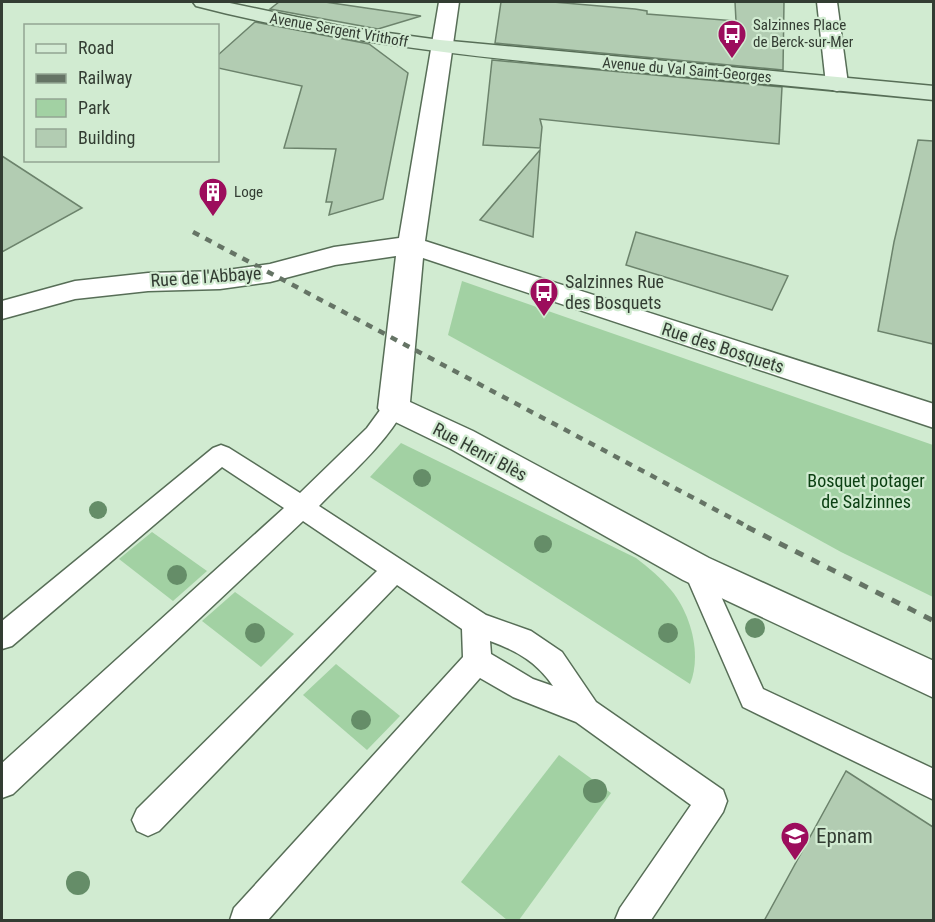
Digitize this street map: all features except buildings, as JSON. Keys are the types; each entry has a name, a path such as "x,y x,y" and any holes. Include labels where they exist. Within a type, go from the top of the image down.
{"main road":[{"name":"Avenue Sergent Vrithoff","path":"203,2 248,14 387,40 441,46"},
{"name":"Avenue du Val Saint-Georges","path":"441,46 933,93"}],"street":[{"path":"394,408 410,245 449,2"},
{"path":"828,2 837,84"},
{"name":"Rue de l'Abbaye","path":"2,310 75,290 270,273 333,256 410,245"},
{"name":"Rue des Bosquets","path":"410,245 933,416"},
{"name":"Rue Henri Blès","path":"394,408 462,440 696,568 933,680"}],"lane":[{"path":"2,783 303,507 375,434 394,408"},
{"path":"2,637 221,454 476,623 521,640 552,661 586,712"},
{"path":"696,568 753,698 933,785"},
{"path":"148,820 396,569"},
{"path":"246,921 477,661 476,623"},
{"path":"477,661 523,688 586,712 712,801 632,921"}],"green space":[{"name":"Bosquet potager de Salzinnes","path":"462,281 933,445 933,597 841,552 448,335"},
{"path":"401,443 636,558 650,569 671,590 689,623 695,648 690,684 370,477"},
{"path":"152,532 207,571 173,601 119,559"},
{"path":"235,592 294,634 261,667 202,621"},
{"path":"336,664 400,716 367,750 303,695"},
{"path":"559,755 611,793 519,920 507,920 461,882"}],"railway":[{"path":"193,232 750,528"},
{"path":"747,527 934,621"}],"place":[{"name":"Salzinnes Place de Berck-sur-Mer","path":"732,60"},
{"name":"Loge","path":"213,218"},
{"name":"Salzinnes Rue des Bosquets","path":"544,318"},
{"name":"Epnam","path":"795,862"}]}
